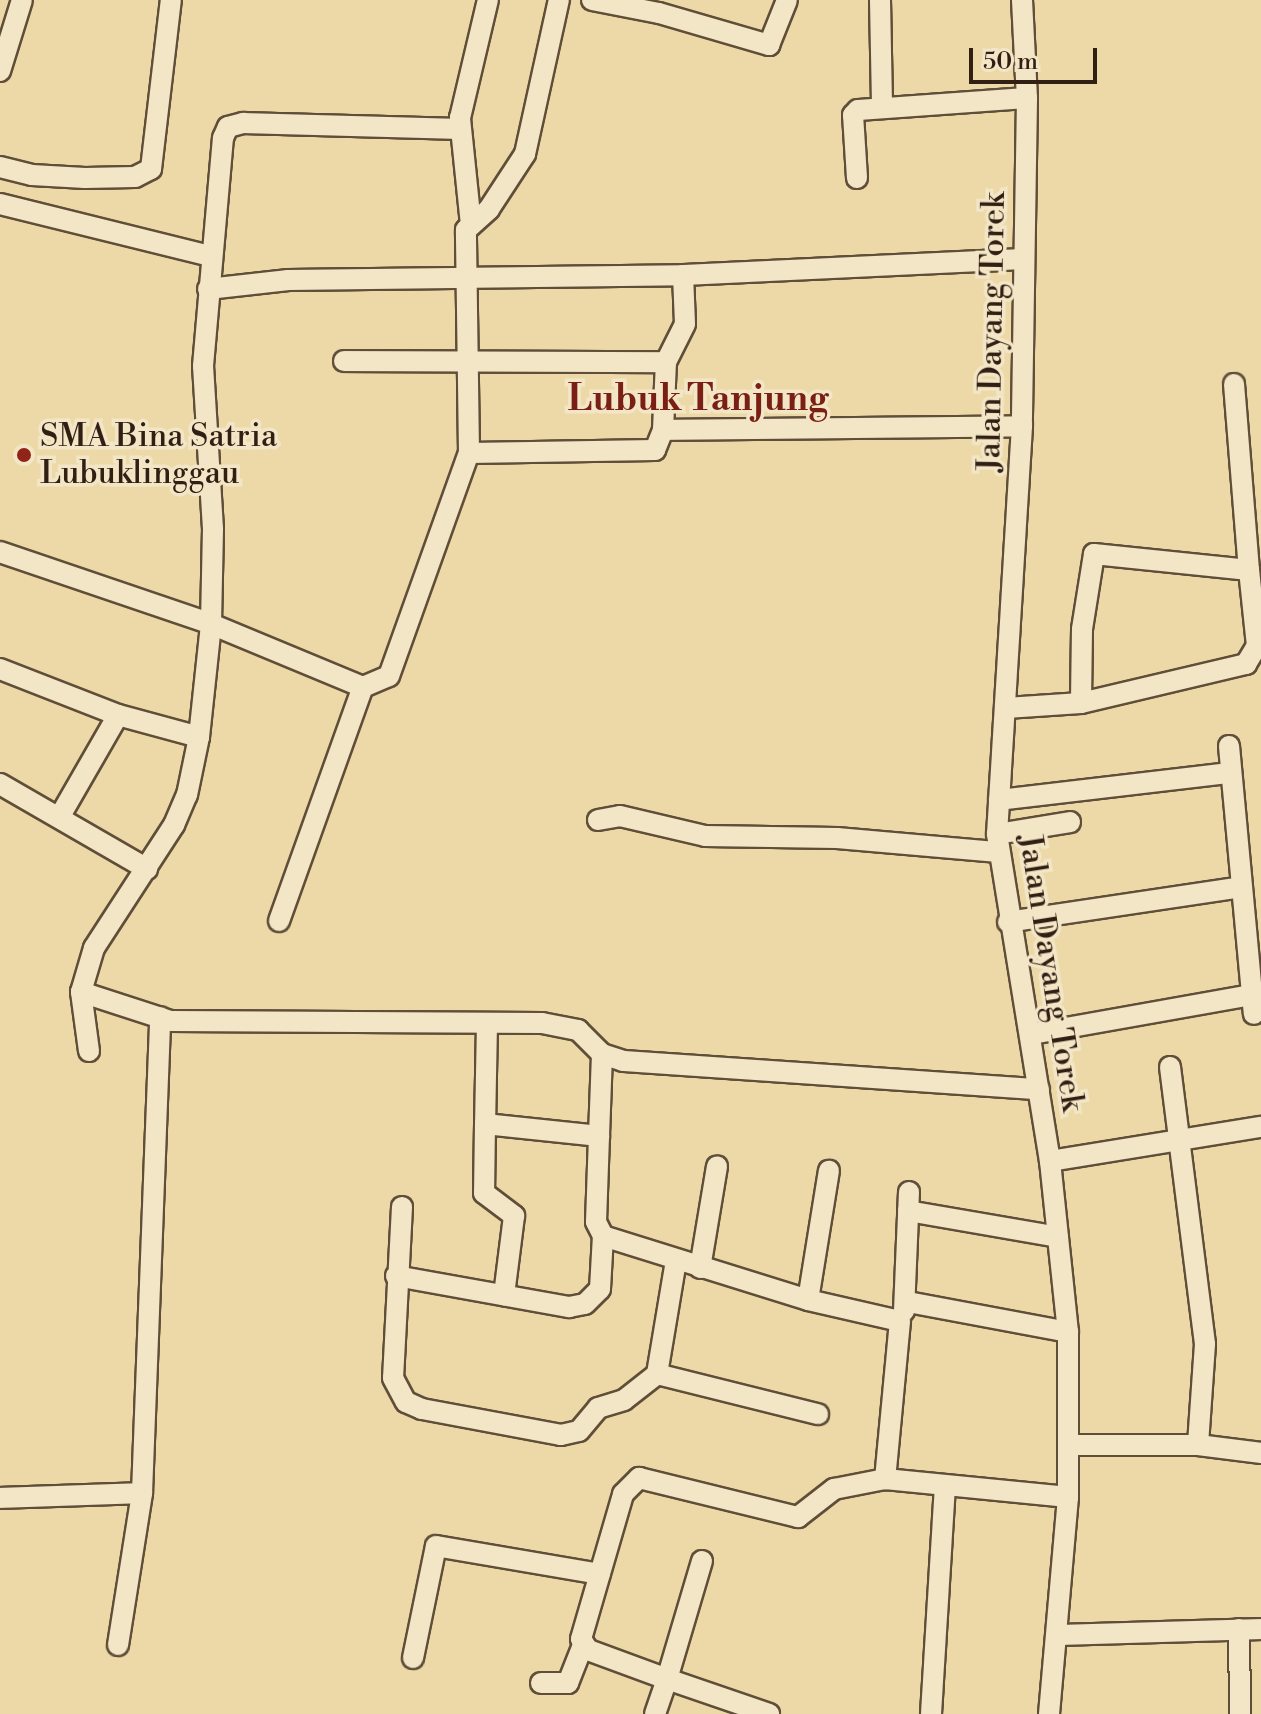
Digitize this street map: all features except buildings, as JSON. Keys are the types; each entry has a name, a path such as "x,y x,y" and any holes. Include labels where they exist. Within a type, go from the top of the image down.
{"street":[{"path":"0,167 32,175 85,178 135,177 151,169 171,0"},
{"path":"471,225 460,129 488,0"},
{"path":"0,552 211,624 363,687 389,676 469,453 470,362 465,236 471,225 489,209 525,154 559,0"},
{"path":"592,0 662,6 769,45 780,29 787,0"},
{"path":"880,0 882,104"},
{"name":"Jalan Dayang Torek","path":"1022,0 1027,98 1022,426 998,843 1008,922 1032,1034 1050,1161 1068,1332 1068,1497 1060,1635 1049,1714"},
{"path":"0,71 14,2"},
{"path":"857,178 853,115 882,104 1027,98"},
{"path":"89,1051 81,992 94,948 147,869 187,795 199,737 211,624 213,529 203,366 210,256 228,127 243,123 460,129"},
{"path":"0,204 210,256"},
{"path":"208,289 288,280 683,275 1024,259"},
{"path":"469,453 649,453 660,444 666,362 685,324 683,275"},
{"path":"344,361 666,362"},
{"path":"1006,708 1081,703 1246,664 1257,646 1234,384"},
{"path":"663,430 1022,426"},
{"path":"1081,703 1082,629 1094,554 1249,570"},
{"path":"0,669 118,715 199,737"},
{"path":"279,921 363,687"},
{"path":"60,816 118,715"},
{"path":"1032,1034 1253,1005 1229,746"},
{"path":"999,800 1230,773"},
{"path":"0,784 147,869"},
{"path":"598,820 620,816 705,836 998,843 1070,822"},
{"path":"1008,922 1241,887"},
{"path":"81,992 160,1017 220,1023 542,1023 578,1030 602,1054 623,1061 1039,1089"},
{"path":"118,1645 142,1493 160,1017"},
{"path":"487,1023 484,1193 514,1216 504,1295"},
{"path":"396,1276 569,1307 585,1304 600,1289 603,1236 596,1222 602,1054"},
{"path":"1170,1067 1205,1344 1198,1445"},
{"path":"485,1124 599,1136"},
{"path":"1050,1161 1181,1137 1261,1127"},
{"path":"700,1268 717,1166"},
{"path":"808,1300 829,1171"},
{"path":"885,1479 900,1321 908,1302 908,1202 1058,1237"},
{"path":"402,1207 393,1378 406,1402 422,1409 571,1434 598,1408 624,1400 657,1374 676,1261"},
{"path":"603,1236 808,1300 900,1321"},
{"path":"908,1302 1068,1332"},
{"path":"657,1374 818,1414"},
{"path":"1070,1445 1198,1445 1261,1453"},
{"path":"541,1683 568,1683 583,1645 623,1494 639,1478 798,1517 834,1489 885,1479 1068,1497"},
{"path":"931,1714 945,1487"},
{"path":"0,1498 142,1493"},
{"path":"413,1658 436,1546 600,1574"},
{"path":"655,1714 702,1561"},
{"path":"1239,1629 1240,1714"},
{"path":"1060,1635 1261,1629"},
{"path":"583,1645 667,1679 769,1714"}],"place":[{"name":"SMA Bina Satria Lubuklinggau","path":"24,455"}],"district":[{"name":"Lubuk Tanjung","path":"698,400"}]}
